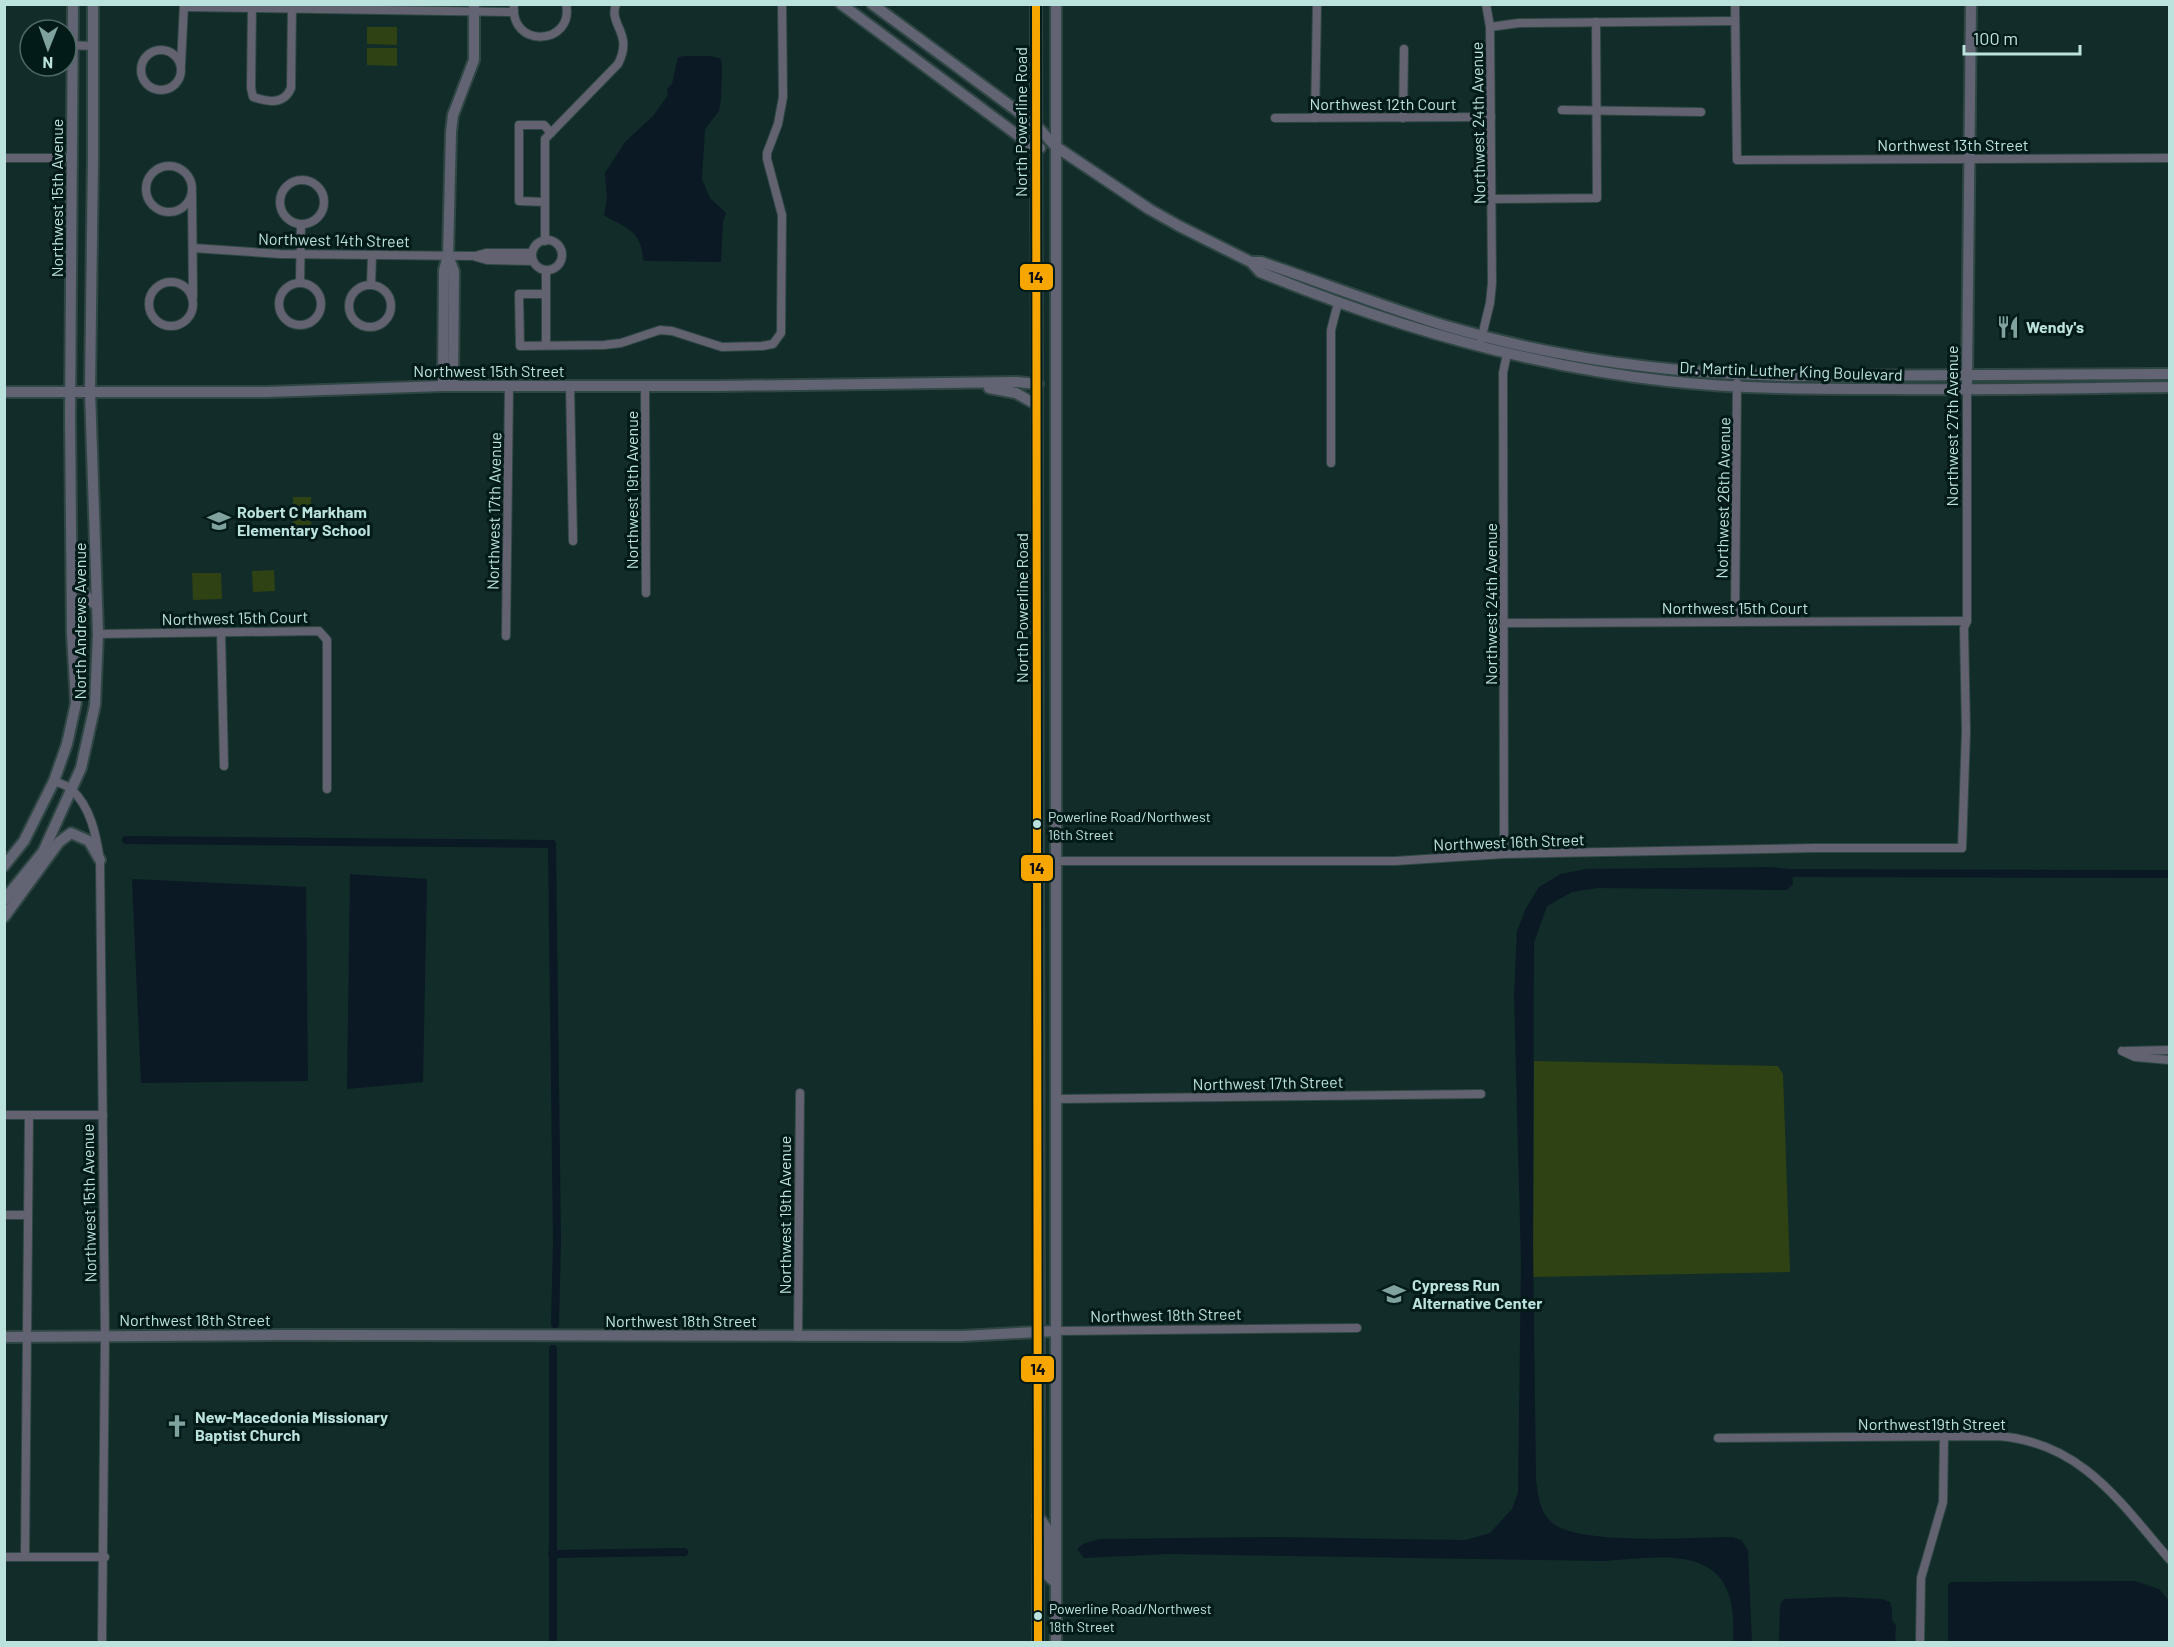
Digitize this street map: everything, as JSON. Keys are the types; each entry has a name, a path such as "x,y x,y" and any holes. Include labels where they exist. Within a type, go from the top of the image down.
{"main road":[{"path":"90,391 93,4"},
{"path":"841,4 1035,148 1055,147"},
{"name":"Dr. Martin Luther King Boulevard","path":"872,4 1035,124 1055,147 1179,226 1251,262 1260,272 1338,303 1408,327 1551,364 1667,381 1737,387 1966,390 2167,386"},
{"name":"North Powerline Road","path":"1036,4 1038,1642"},
{"name":"North Powerline Road","path":"1056,4 1056,1642"},
{"name":"Northwest 27th Avenue","path":"1966,390 1971,4"},
{"path":"448,386 454,271 448,256 451,132 453,115 474,60 474,8"},
{"name":"Northwest 15th Avenue","path":"70,78 73,158 71,391"},
{"name":"Dr. Martin Luther King Boulevard","path":"1251,262 1261,262 1387,307 1483,336 1550,351 1669,369 1738,375 2169,374"},
{"path":"1037,352 1048,375 1055,380"},
{"path":"1507,354 1526,352 1566,360 1578,355"},
{"name":"Northwest 15th Street","path":"4,392 266,392 448,386 1017,382 1038,384"},
{"name":"Northwest 15th Street","path":"974,384 1016,393 1038,405"},
{"path":"1038,384 1047,397 1055,428"},
{"name":"North Andrews Avenue","path":"4,866 24,841 54,781 67,744 76,703 72,634 71,391"},
{"name":"North Andrews Avenue","path":"4,900 43,852 81,768 95,705 98,633 90,391"},
{"path":"72,452 79,482 80,586 87,599 97,606"},
{"path":"4,917 58,842 71,833 89,841 100,860"},
{"path":"1038,1072 1046,1091 1055,1098"},
{"path":"1038,1097 1044,1102 1055,1121"},
{"name":"Northwest 18th Street","path":"4,1337 798,1337 962,1336 1056,1331"},
{"path":"1038,1516 1046,1527 1046,1571 1056,1583"}],"street":[{"path":"181,69 176,56 171,52 157,50 146,57 141,70 146,83 158,89 164,89 176,83 181,69 184,6 514,8 515,20 526,33 542,37 557,32 563,26 567,18 567,4"},
{"path":"545,241 545,139 618,64 624,40 614,15 616,4"},
{"path":"546,294 519,294 520,345 604,345 621,343 660,330 672,331 722,347 762,346 773,344 778,339 781,333 782,215 766,159 778,124 783,97 782,4"},
{"path":"1315,118 1317,4"},
{"name":"Northwest 24th Avenue","path":"1479,347 1490,303 1492,283 1490,27 1486,4"},
{"path":"1490,27 1519,23 1735,21 1735,4"},
{"path":"252,6 251,88 253,97 262,100 281,100 288,96 291,88 292,7"},
{"name":"Northwest 13th Street","path":"1735,21 1737,160 2169,158"},
{"path":"1493,200 1596,198 1596,22"},
{"path":"78,45 93,46"},
{"path":"1403,118 1404,49"},
{"path":"1562,110 1701,111"},
{"name":"Northwest 12th Court","path":"1275,118 1491,117"},
{"path":"545,202 519,201 519,125 544,125 551,133"},
{"path":"4,158 73,158"},
{"path":"192,190 191,198 180,209 164,212 151,203 147,188 152,174 158,169 174,167 187,175 192,190 193,304 188,318 175,326 160,323 154,318 150,304 155,290 168,282 182,285 188,290 193,304"},
{"path":"306,180 319,188 324,202 319,216 313,221 301,224 290,221 284,216 279,201 284,188 290,183 306,180"},
{"path":"300,283 301,224"},
{"path":"545,241 557,245 561,254 559,264 546,270 539,268 532,257 536,245 545,241"},
{"name":"Northwest 14th Street","path":"193,248 300,254 475,256 487,260 532,257"},
{"path":"371,285 372,255"},
{"path":"546,270 546,345"},
{"path":"300,283 317,290 322,304 313,322 298,326 284,319 279,305 284,290 300,283"},
{"path":"371,285 387,293 391,307 386,320 381,325 366,328 353,320 348,307 354,292 371,285"},
{"path":"1331,464 1331,330 1338,303"},
{"name":"Northwest 24th Avenue","path":"1504,854 1503,374 1507,354"},
{"name":"Northwest 26th Avenue","path":"1735,622 1738,375"},
{"name":"Northwest 17th Avenue","path":"506,636 509,386"},
{"path":"570,386 573,541"},
{"name":"Northwest 19th Avenue","path":"645,386 646,593"},
{"name":"Northwest 27th Avenue","path":"1962,848 1966,731 1964,628 1967,621 1966,390"},
{"name":"Northwest 15th Court","path":"1504,624 1967,621"},
{"name":"Northwest 15th Court","path":"98,633 319,631 327,640 327,789"},
{"path":"221,632 224,766"},
{"path":"54,781 70,788"},
{"name":"Northwest 15th Avenue","path":"70,788 83,805 95,829 100,860 105,1336 105,1557 102,1642"},
{"name":"Northwest 16th Street","path":"1056,861 1395,861 1504,854 1814,848 1962,848"},
{"path":"2169,1050 2122,1051 2135,1057 2169,1060"},
{"name":"Northwest 19th Avenue","path":"798,1337 800,1093"},
{"name":"Northwest 17th Street","path":"1055,1098 1480,1094"},
{"path":"4,1115 103,1115"},
{"path":"25,1557 29,1115"},
{"path":"4,1215 28,1215"},
{"name":"Northwest 18th Street","path":"1056,1331 1357,1328"},
{"path":"1920,1642 1922,1578 1943,1502 1944,1437"},
{"name":"Northwest19th Street","path":"1718,1438 2011,1437 2038,1443 2064,1454 2093,1475 2169,1560"},
{"path":"4,1557 105,1557"}],"green space":[{"path":"367,27 397,27 397,45 367,44"},
{"path":"367,48 397,48 397,66 367,65"},
{"path":"293,497 311,497 311,529 293,530"},
{"path":"274,570 275,591 253,592 252,571"},
{"path":"192,573 221,573 222,599 193,600"},
{"path":"1534,1061 1778,1066 1783,1074 1790,1272 1533,1277"}],"water":[{"path":"711,56 721,59 721,99 719,111 705,129 702,179 710,198 726,213 723,221 721,262 643,260 639,242 631,231 604,215 607,199 605,173 625,142 653,116 668,95 667,89 672,84 678,57"},
{"path":"1772,867 1789,869 1792,873 1793,884 1787,890 1598,888 1572,892 1547,906 1534,943 1533,1243 1536,1479 1540,1502 1551,1522 1564,1530 1585,1534 1665,1539 1732,1537 1741,1540 1748,1550 1752,1642 1733,1642 1732,1610 1726,1588 1715,1572 1698,1563 1679,1558 1656,1557 1604,1561 1169,1554 1084,1558 1077,1549 1083,1544 1099,1539 1275,1537 1466,1540 1490,1533 1512,1509 1518,1492 1521,1263 1514,995 1517,931 1526,908 1539,887 1561,874 1586,869"},
{"path":"350,874 427,879 423,1082 347,1089"},
{"path":"132,879 306,887 308,1081 141,1083"},
{"path":"2135,1581 2159,1589 2169,1601 2169,1642 1948,1642 1948,1585 1951,1582"},
{"path":"1840,1597 1882,1599 1890,1602 1892,1620 1896,1626 1895,1642 1779,1642 1780,1605 1784,1599"}],"waterway":[{"path":"126,840 552,844 557,1242 555,1324"},
{"path":"1792,873 2170,874"},
{"path":"553,1349 553,1642"},
{"path":"552,1554 684,1552"}],"transit line":[{"name":"14","path":"1036,4 1038,1642"}],"place":[{"name":"Wendy's","path":"2008,327"},
{"name":"Robert C Markham Elementary School","path":"219,521"},
{"name":"Powerline Road/Northwest 16th Street","path":"1037,824"},
{"name":"Cypress Run Alternative Center","path":"1394,1294"},
{"name":"New-Macedonia Missionary Baptist Church","path":"177,1426"},
{"name":"Powerline Road/Northwest 18th Street","path":"1038,1616"}]}
